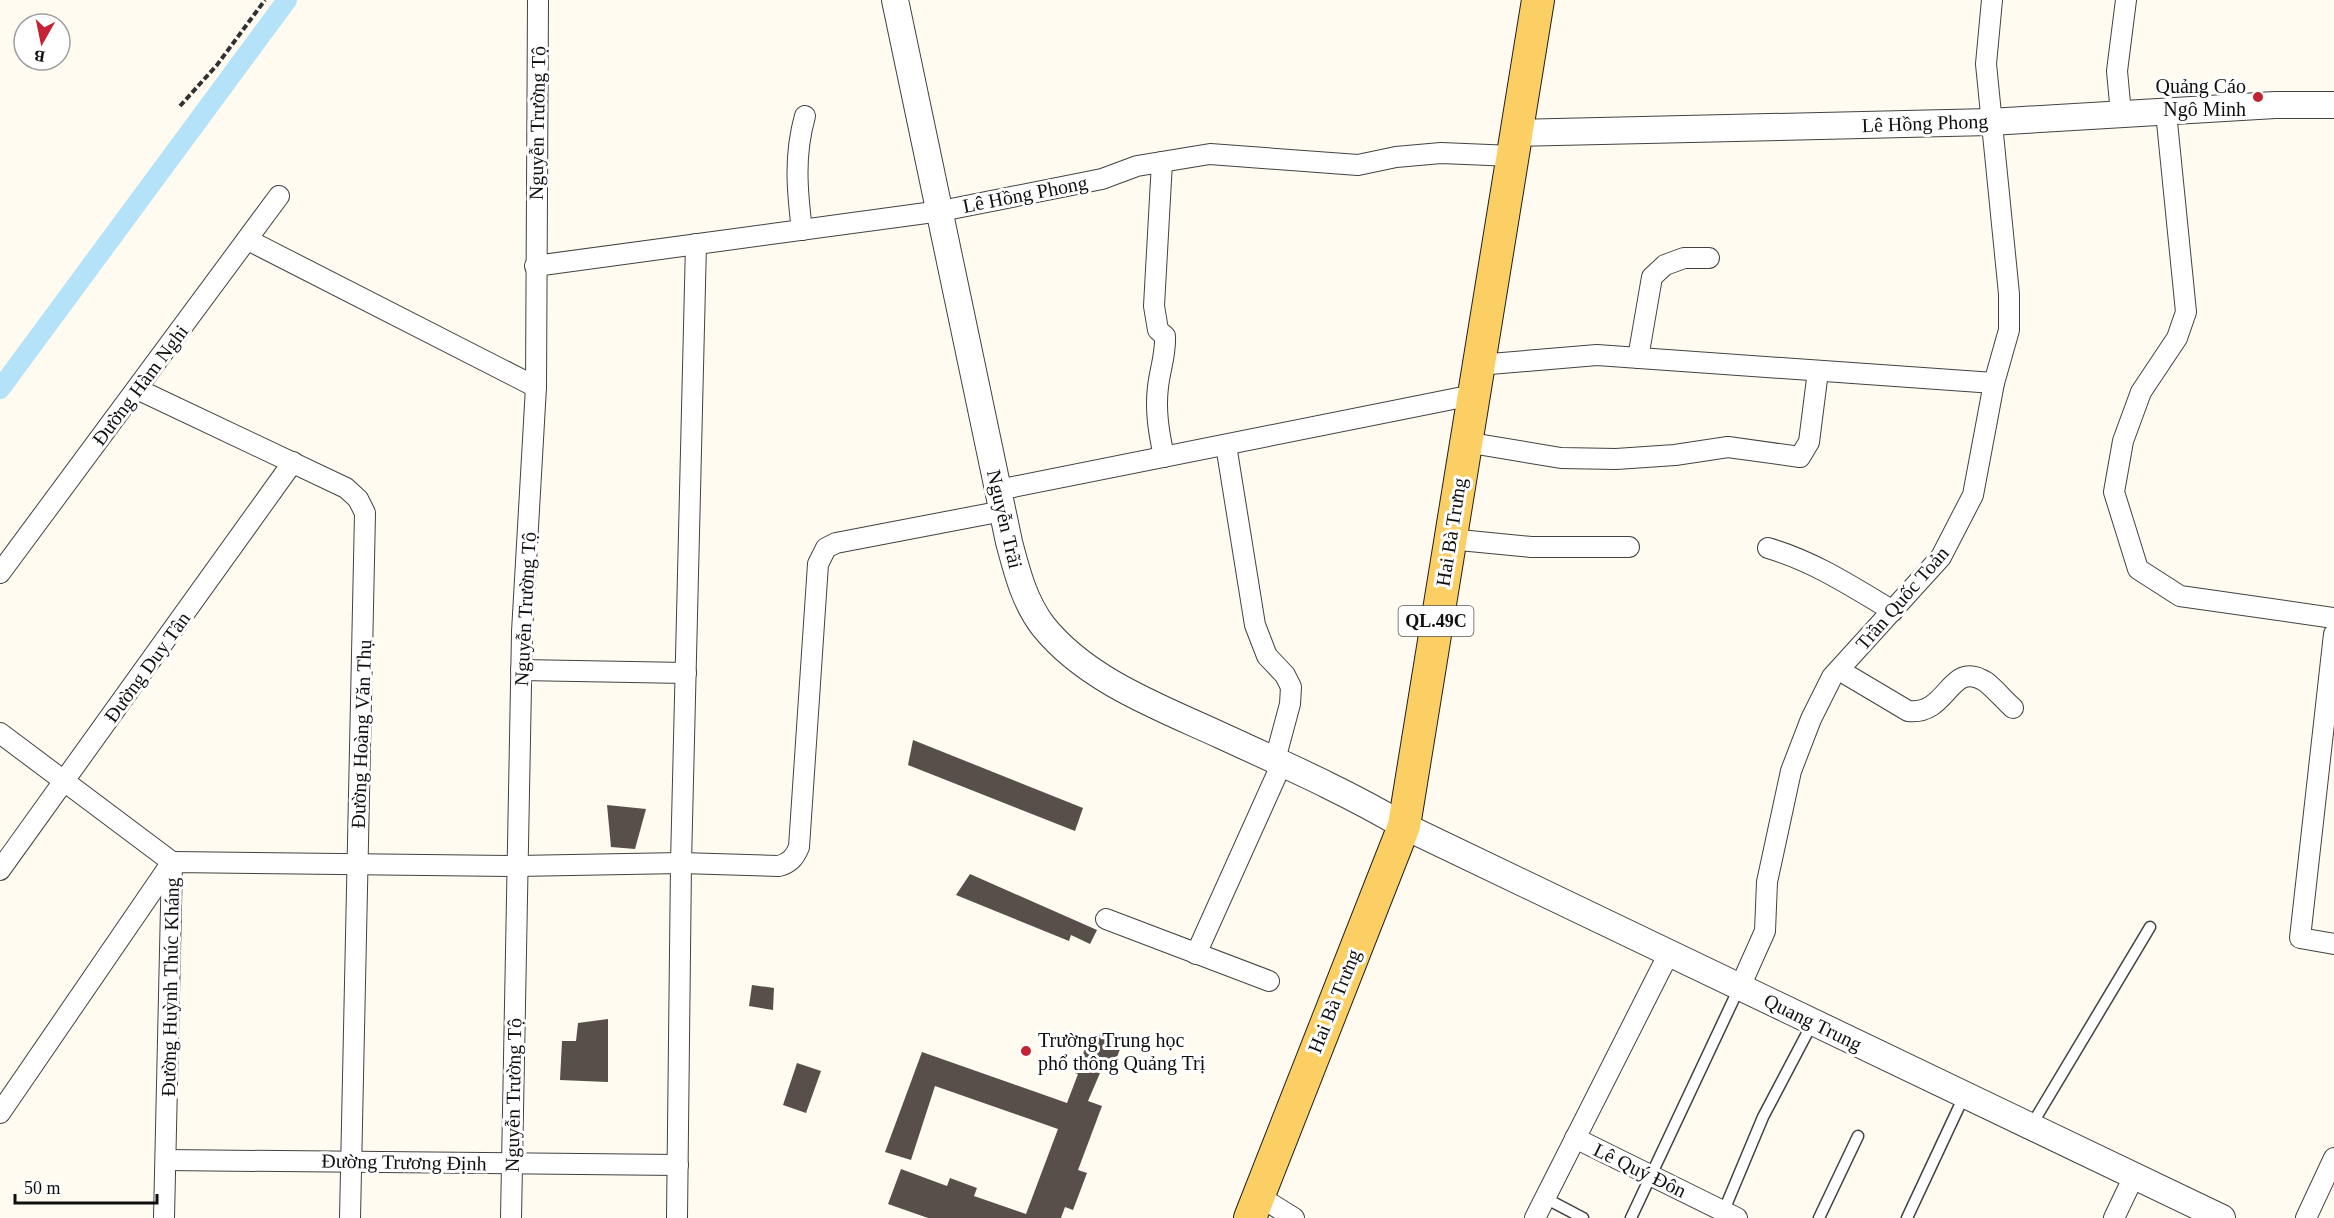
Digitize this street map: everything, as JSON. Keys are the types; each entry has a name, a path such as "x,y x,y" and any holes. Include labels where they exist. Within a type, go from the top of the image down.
{"main road":[{"name":"Hai Bà Trưng","path":"1254,1207 1404,826 1538,0"}],"street":[{"name":"Nguyễn Trường Tộ","path":"510,1218 521,670 536,387 538,0"},
{"name":"Nguyễn Trãi","path":"895,0 1000,501 1023,594 1043,626 1067,650 1096,673 1155,705 1352,795 1404,826"},
{"name":"Trần Quốc Toản","path":"1740,987 1765,932 1767,882 1791,771 1810,719 1839,670 1941,557 1973,495 1994,383 2008,330 2009,294 1986,64 1992,0"},
{"path":"2121,114 2117,70 2126,0"},
{"name":"Lê Hồng Phong","path":"535,266 941,211 1102,179 1137,166 1210,154 1358,165 1515,145 1990,122 2275,105 2334,105"},
{"path":"2166,112 2186,312 2177,338 2141,392 2123,441 2114,492 2123,526 2138,569 2180,596 2334,618"},
{"path":"802,230 796,169 799,136 805,116"},
{"path":"1162,162 1154,306 1158,330 1166,336 1158,391 1157,423 1164,457"},
{"name":"Đường Hàm Nghi","path":"0,573 279,196"},
{"path":"248,240 536,387"},
{"path":"677,1218 681,864 696,244"},
{"path":"1638,358 1652,277 1665,265 1684,258 1709,258"},
{"path":"0,1113 172,862 517,867 681,864 779,866 792,860 799,847 818,564 826,548 836,543 1164,457 1226,445 1476,380 1548,357 1597,355 1994,383"},
{"path":"1465,442 1561,458 1616,459 1675,455 1728,447 1800,457 1809,442 1818,371"},
{"name":"Đường Hoàng Văn Thụ","path":"137,389 346,488 358,499 365,513 367,527 350,1218"},
{"path":"1196,954 1278,761 1290,704 1291,687 1285,675 1267,656 1255,625 1226,445"},
{"name":"Đường Duy Tân","path":"0,870 293,462"},
{"path":"1449,539 1531,547 1629,548"},
{"path":"1768,548 1802,558 1820,567 1893,611"},
{"path":"2334,634 2300,938 2334,944"},
{"path":"521,670 686,673"},
{"path":"1839,670 1908,711 1921,713 1929,709 1954,681 1968,676 1985,682 2013,708"},
{"name":"Đường Huỳnh Thúc Kháng","path":"0,733 172,862 164,1218"},
{"name":"Quang Trung","path":"1404,826 2222,1218"},
{"path":"1107,919 1269,981"},
{"path":"1535,1218 1669,953"},
{"name":"Lê Quý Đôn","path":"1575,1138 1727,1216"},
{"path":"2306,1218 2334,1158"},
{"name":"Đường Trương Định","path":"166,1160 678,1165"},
{"path":"2114,1218 2134,1176"},
{"path":"1254,1207 1294,1218"}],"lane":[{"path":"2031,1126 2150,927"},
{"path":"1631,1218 1740,987"},
{"path":"1727,1216 1763,1117 1813,1022"},
{"path":"1907,1218 1965,1094"},
{"path":"1819,1218 1858,1136"},
{"path":"1545,1198 1583,1218"}],"path":[{"path":"180,106 217,65 265,0"}],"building":[{"path":"913,740 1083,808 1075,831 908,765"},
{"path":"607,805 646,809 635,849 611,847"},
{"path":"970,874 1097,930 1090,944 1071,935 1069,941 956,895"},
{"path":"752,985 774,988 773,1010 749,1006"},
{"path":"608,1019 608,1082 560,1080 562,1041 576,1041 578,1023"},
{"path":"1106,1032 1124,1039 1115,1062 1106,1059 1088,1101 1102,1106 1078,1170 1087,1173 1073,1210 1065,1207 1061,1218 928,1218 888,1204 901,1169 947,1186 950,1178 977,1188 974,1196 1026,1214 1058,1129 935,1086 911,1160 885,1152 922,1052 1067,1103 1078,1074 1075,1073 1089,1039"},
{"path":"797,1063 821,1071 806,1113 783,1105"}],"waterway":[{"path":"0,389 287,0"}],"place":[{"name":"Quảng Cáo Ngô Minh","path":"2258,97"},
{"name":"Trường Trung học phổ thông Quảng Trị","path":"1026,1051"}]}
